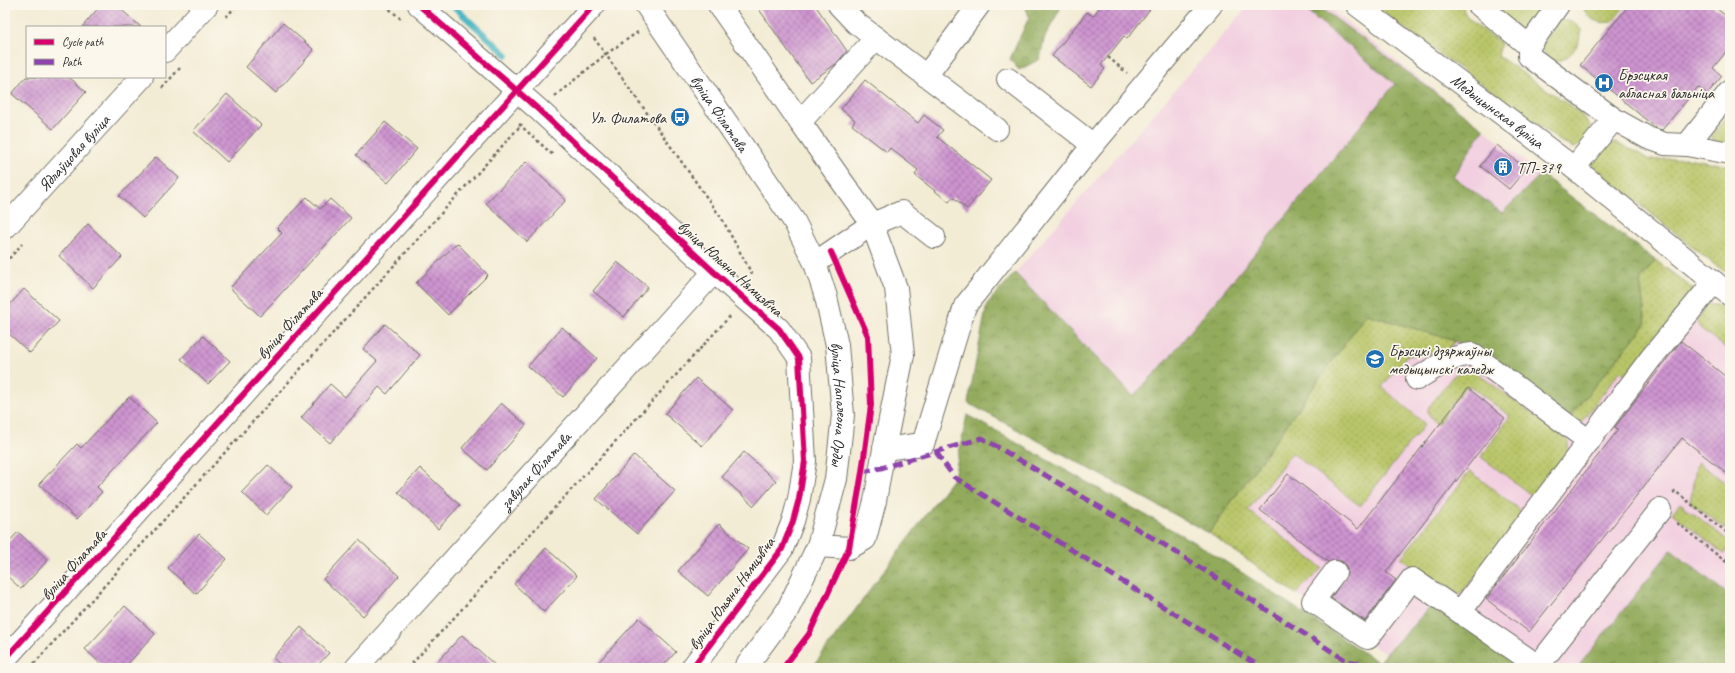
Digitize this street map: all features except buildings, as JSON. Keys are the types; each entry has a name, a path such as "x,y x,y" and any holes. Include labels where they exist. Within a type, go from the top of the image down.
{"street":[{"path":"166,50 207,5"},
{"name":"вуліца Юльяна Нямцэвіча","path":"419,5 539,110 714,272 779,329 799,358 805,461 799,499 793,521 782,549 692,668"},
{"path":"719,5 872,224 896,288 903,355 875,501 864,539 849,548 818,546"},
{"path":"839,5 856,23 997,129"},
{"path":"926,76 979,5"},
{"path":"884,449 923,444 965,306 1093,145 1211,5"},
{"name":"Медыцынская вуліца","path":"1357,5 1574,168 1722,289"},
{"path":"1479,5 1529,46"},
{"path":"1558,5 1529,46 1529,56 1614,119 1648,138 1665,144 1687,145 1730,153"},
{"name":"вуліца Філатава","path":"5,659 587,12"},
{"name":"вуліца Філатава","path":"651,12 794,221"},
{"path":"800,122 876,38"},
{"name":"Ядлаўцовая вуліца","path":"5,228 141,78"},
{"path":"1008,79 1093,145"},
{"path":"1687,145 1730,91"},
{"path":"1574,168 1614,119"},
{"path":"815,263 872,224 902,212 934,237"},
{"name":"вуліца Напалеона Орды","path":"745,668 787,611 818,546 836,479 843,415 837,345 826,297 815,263 794,221"},
{"name":"завулак Філатава","path":"356,668 714,272"},
{"path":"1461,612 1651,358 1722,289"},
{"path":"1417,379 1444,362 1462,355 1472,354 1589,441"},
{"path":"1335,572 1313,601 1368,638 1412,579 1539,667 1660,510"}],"path":[{"path":"408,668 757,283 725,226 606,54 587,12"},
{"path":"30,668 515,131 606,54 651,12"},
{"path":"1730,535 1675,491 1660,510 1730,565"},
{"path":"783,668 809,634 849,548"},
{"path":"1725,561 1730,554"}],"shaded area":[{"name":"Брэсцкі дзяржаўны медыцынскі каледж","path":"1249,5 1325,5 1541,174 1730,316 1730,668 1406,668 1296,594 1023,402 1015,273"}],"green space":[{"path":"1025,5 1062,5 1044,39 1040,59 1019,70 1010,59 1029,17"},
{"path":"1300,5 1317,5 1484,129 1453,176 1502,213 1541,174 1655,260 1640,281 1646,324 1569,417 1455,341 1366,314 1209,533 968,403 987,304 1015,273 1133,396 1161,367 1395,84"},
{"path":"1372,5 1463,5 1464,11 1472,21 1501,43 1498,56 1578,111 1590,125 1590,136 1586,143 1573,148 1560,141"},
{"path":"1481,5 1543,5 1542,19 1530,35"},
{"path":"1582,5 1626,5 1612,22 1602,22 1594,20 1590,17"},
{"path":"1559,20 1574,22 1582,31 1573,51 1565,58 1554,62 1547,57 1541,47"},
{"path":"1730,112 1730,153 1711,137"},
{"path":"1615,143 1635,151 1649,160 1687,158 1730,166 1730,274 1715,265 1590,164 1602,147"},
{"path":"1655,260 1703,296 1630,377 1620,371 1577,428 1569,417 1646,324 1640,281"},
{"path":"1707,304 1716,305 1730,310 1730,351 1700,328 1696,321"},
{"path":"1366,314 1455,341 1447,351 1406,356 1382,387 1425,424 1360,506 1292,453 1248,510 1322,568 1296,594 1209,533"},
{"path":"1465,370 1474,371 1568,440 1569,460 1538,500 1481,457 1510,416 1470,386 1465,387 1437,425 1428,413 1428,408 1453,376"},
{"path":"967,415 1206,549 1378,662 1435,602 1527,668 812,668 954,477"},
{"path":"1697,462 1730,486 1730,532 1690,502"},
{"path":"1470,471 1526,515 1460,595 1432,582 1401,558"},
{"path":"1680,503 1730,542 1730,545 1724,554 1672,513"},
{"path":"1671,550 1730,596 1730,668 1577,668"}],"waterway":[{"path":"452,5 507,55"}],"marked path":[{"path":"862,472 881,468 982,438 1163,544 1347,661 1392,668"},
{"path":"936,452 954,477 1262,668"}],"cycle path":[{"path":"419,5 539,110 714,272 779,329 799,358 805,461 799,499 793,521 782,549 692,668"},
{"path":"5,659 594,5"},
{"path":"783,668 809,634 849,548 862,472 871,405 868,336 831,252"}],"place":[{"name":"Брэсцкая абласная бальніца","path":"1604,83"},
{"name":"Ул. Филатова","path":"680,117"},
{"name":"ТП-379","path":"1503,167"},
{"name":"Брэсцкі дзяржаўны медыцынскі каледж","path":"1375,359"}]}
